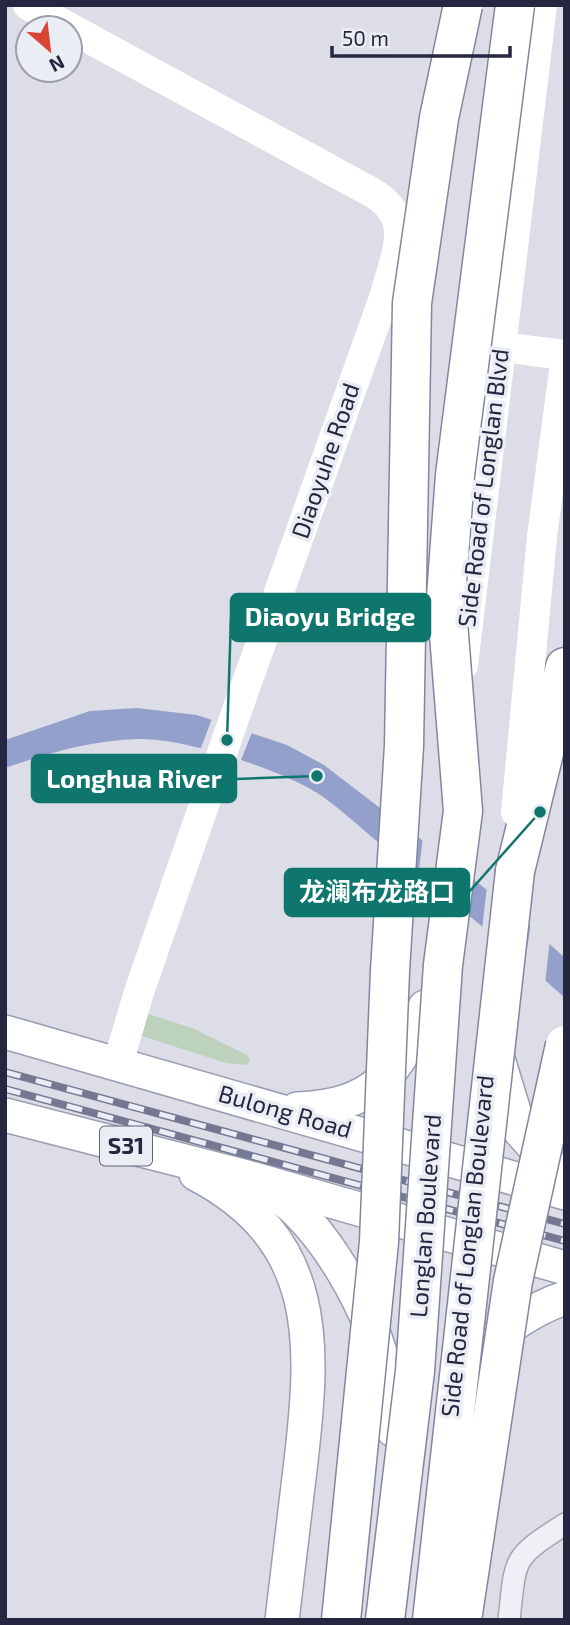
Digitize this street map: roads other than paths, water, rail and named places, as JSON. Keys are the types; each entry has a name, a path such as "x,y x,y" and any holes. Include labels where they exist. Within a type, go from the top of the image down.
{"highway":[{"path":"341,1620 379,1242 390,971 404,746 412,303 439,118 463,5"},
{"name":"Longlan Boulevard","path":"385,1620 415,1371 454,814 447,584 463,407 515,5"},
{"name":"Longlan Boulevard","path":"432,1620 513,872 565,667"},
{"path":"462,1620 513,1280 565,1045"}],"main road":[{"name":"Diaoyuhe Road","path":"28,5 44,14"},
{"name":"Side Road of Longlan Blvd","path":"425,1007 428,971 454,814 501,347 542,5"},
{"name":"Diaoyuhe Road","path":"84,36 373,193 395,210 400,222 385,295 139,992 118,1063"},
{"path":"501,347 565,355"},
{"path":"513,872 542,537 565,363"},
{"name":"Side Road of Longlan Boulevard","path":"424,1620 471,1241 493,1006 513,872"},
{"path":"493,1006 495,1046 504,1087 520,1131 541,1159 565,1178"},
{"path":"277,1110 326,1108 356,1100 380,1084 411,1042 425,1007"},
{"path":"369,1620 393,1430 407,1287 412,1149 425,1007"},
{"name":"Bulong Road","path":"5,1032 565,1193"},
{"name":"S31","path":"5,1115 247,1177 565,1268"},
{"path":"153,1153 204,1178 232,1196 255,1218 291,1269 303,1299 310,1337 309,1390 282,1620"},
{"path":"247,1177 300,1212 351,1287 386,1374 393,1430"},
{"path":"451,1406 469,1365 496,1338 524,1317 565,1298"}],"street":[{"path":"509,1620 514,1573 522,1554 565,1524"}],"water":[{"path":"137,708 197,715 287,745 324,765 504,903 565,958 565,998 336,807 307,787 270,770 201,748 139,739 71,748 5,768 5,740 90,711"}],"railway":[{"path":"5,1072 565,1224"},
{"path":"5,1089 565,1241"}],"place":[{"name":"Diaoyu Bridge","path":"227,740"},
{"name":"Longhua River","path":"317,776"},
{"name":"龙澜布龙路口","path":"540,812"}]}
